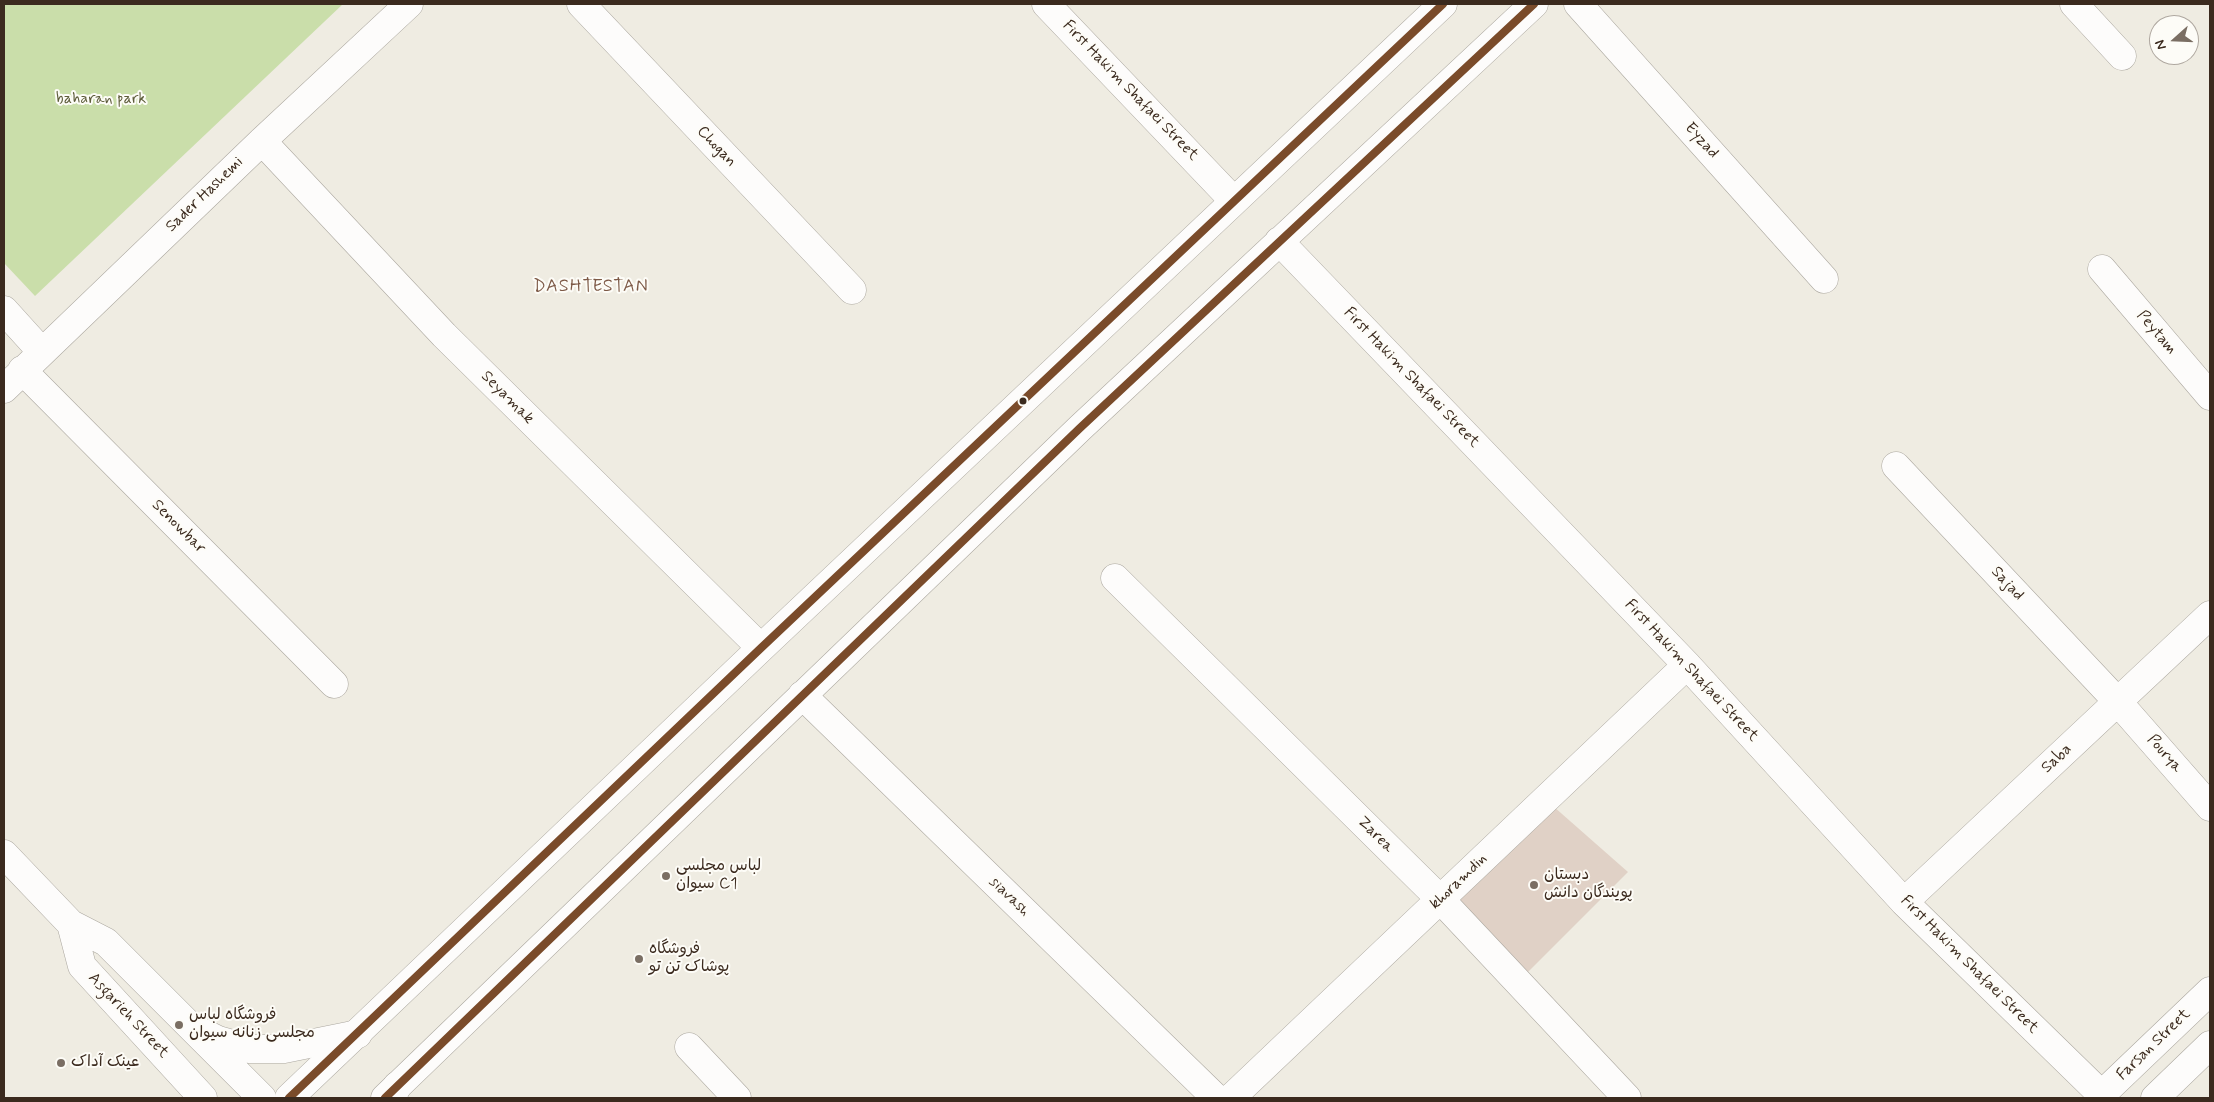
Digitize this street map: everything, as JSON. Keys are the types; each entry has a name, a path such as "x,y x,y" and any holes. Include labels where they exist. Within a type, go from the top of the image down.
{"street":[{"name":"Sader Hashemi","path":"13,380 262,141 409,4"},
{"name":"Chogan","path":"581,4 852,290"},
{"name":"First Hakim Shafaei Street","path":"1046,4 1234,201"},
{"path":"289,1098 760,648 1443,4"},
{"path":"391,1094 1080,428 1534,4"},
{"name":"Eyzad","path":"1578,4 1824,279"},
{"path":"2074,4 2122,56"},
{"name":"Seyamak","path":"262,141 444,335 760,648"},
{"name":"First Hakim Shafaei Street","path":"1279,241 1687,665 1904,902 2101,1097"},
{"name":"Peytam","path":"2102,269 2210,396"},
{"path":"4,310 42,352"},
{"name":"Senowbar","path":"13,380 334,684"},
{"name":"Sajad","path":"1896,466 2118,702"},
{"name":"Zarea","path":"1115,578 1440,899 1628,1098"},
{"name":"Saba","path":"1904,902 2210,615"},
{"name":"khoramdin","path":"1231,1098 1687,665"},
{"name":"siavash","path":"802,695 1216,1098"},
{"name":"Pourya","path":"2118,702 2210,807"},
{"name":"Asgarieh Street","path":"4,854 71,924 106,942 262,1098"},
{"name":"Asgarieh Street","path":"71,924 82,966 203,1098"},
{"name":"Farsan Street","path":"2101,1097 2210,991"},
{"path":"191,1027 218,1040 250,1049 284,1049 358,1034"},
{"path":"2155,1098 2210,1045"},
{"path":"689,1046 737,1098"},
{"path":"178,1071 179,1098"}],"green space":[{"name":"baharan park","path":"4,4 343,4 35,296 4,263"}],"building":[{"name":"دبستان پویندگان دانش","path":"1545,799 1628,872 1518,982 1440,899"}],"transit line":[{"path":"289,1098 761,648 1443,4"},
{"path":"385,1098 1080,428 1534,4"}],"place":[{"name":"لباس مجلسی سیوان C1","path":"666,876"},
{"name":"دبستان پویندگان دانش","path":"1534,885"},
{"name":"فروشگاه پوشاک تن تو","path":"639,959"},
{"name":"فروشگاه لباس مجلسی زنانه سیوان","path":"179,1025"},
{"name":"عینک آداک","path":"61,1063"}],"district":[{"name":"DASHTESTAN","path":"591,287"}]}
